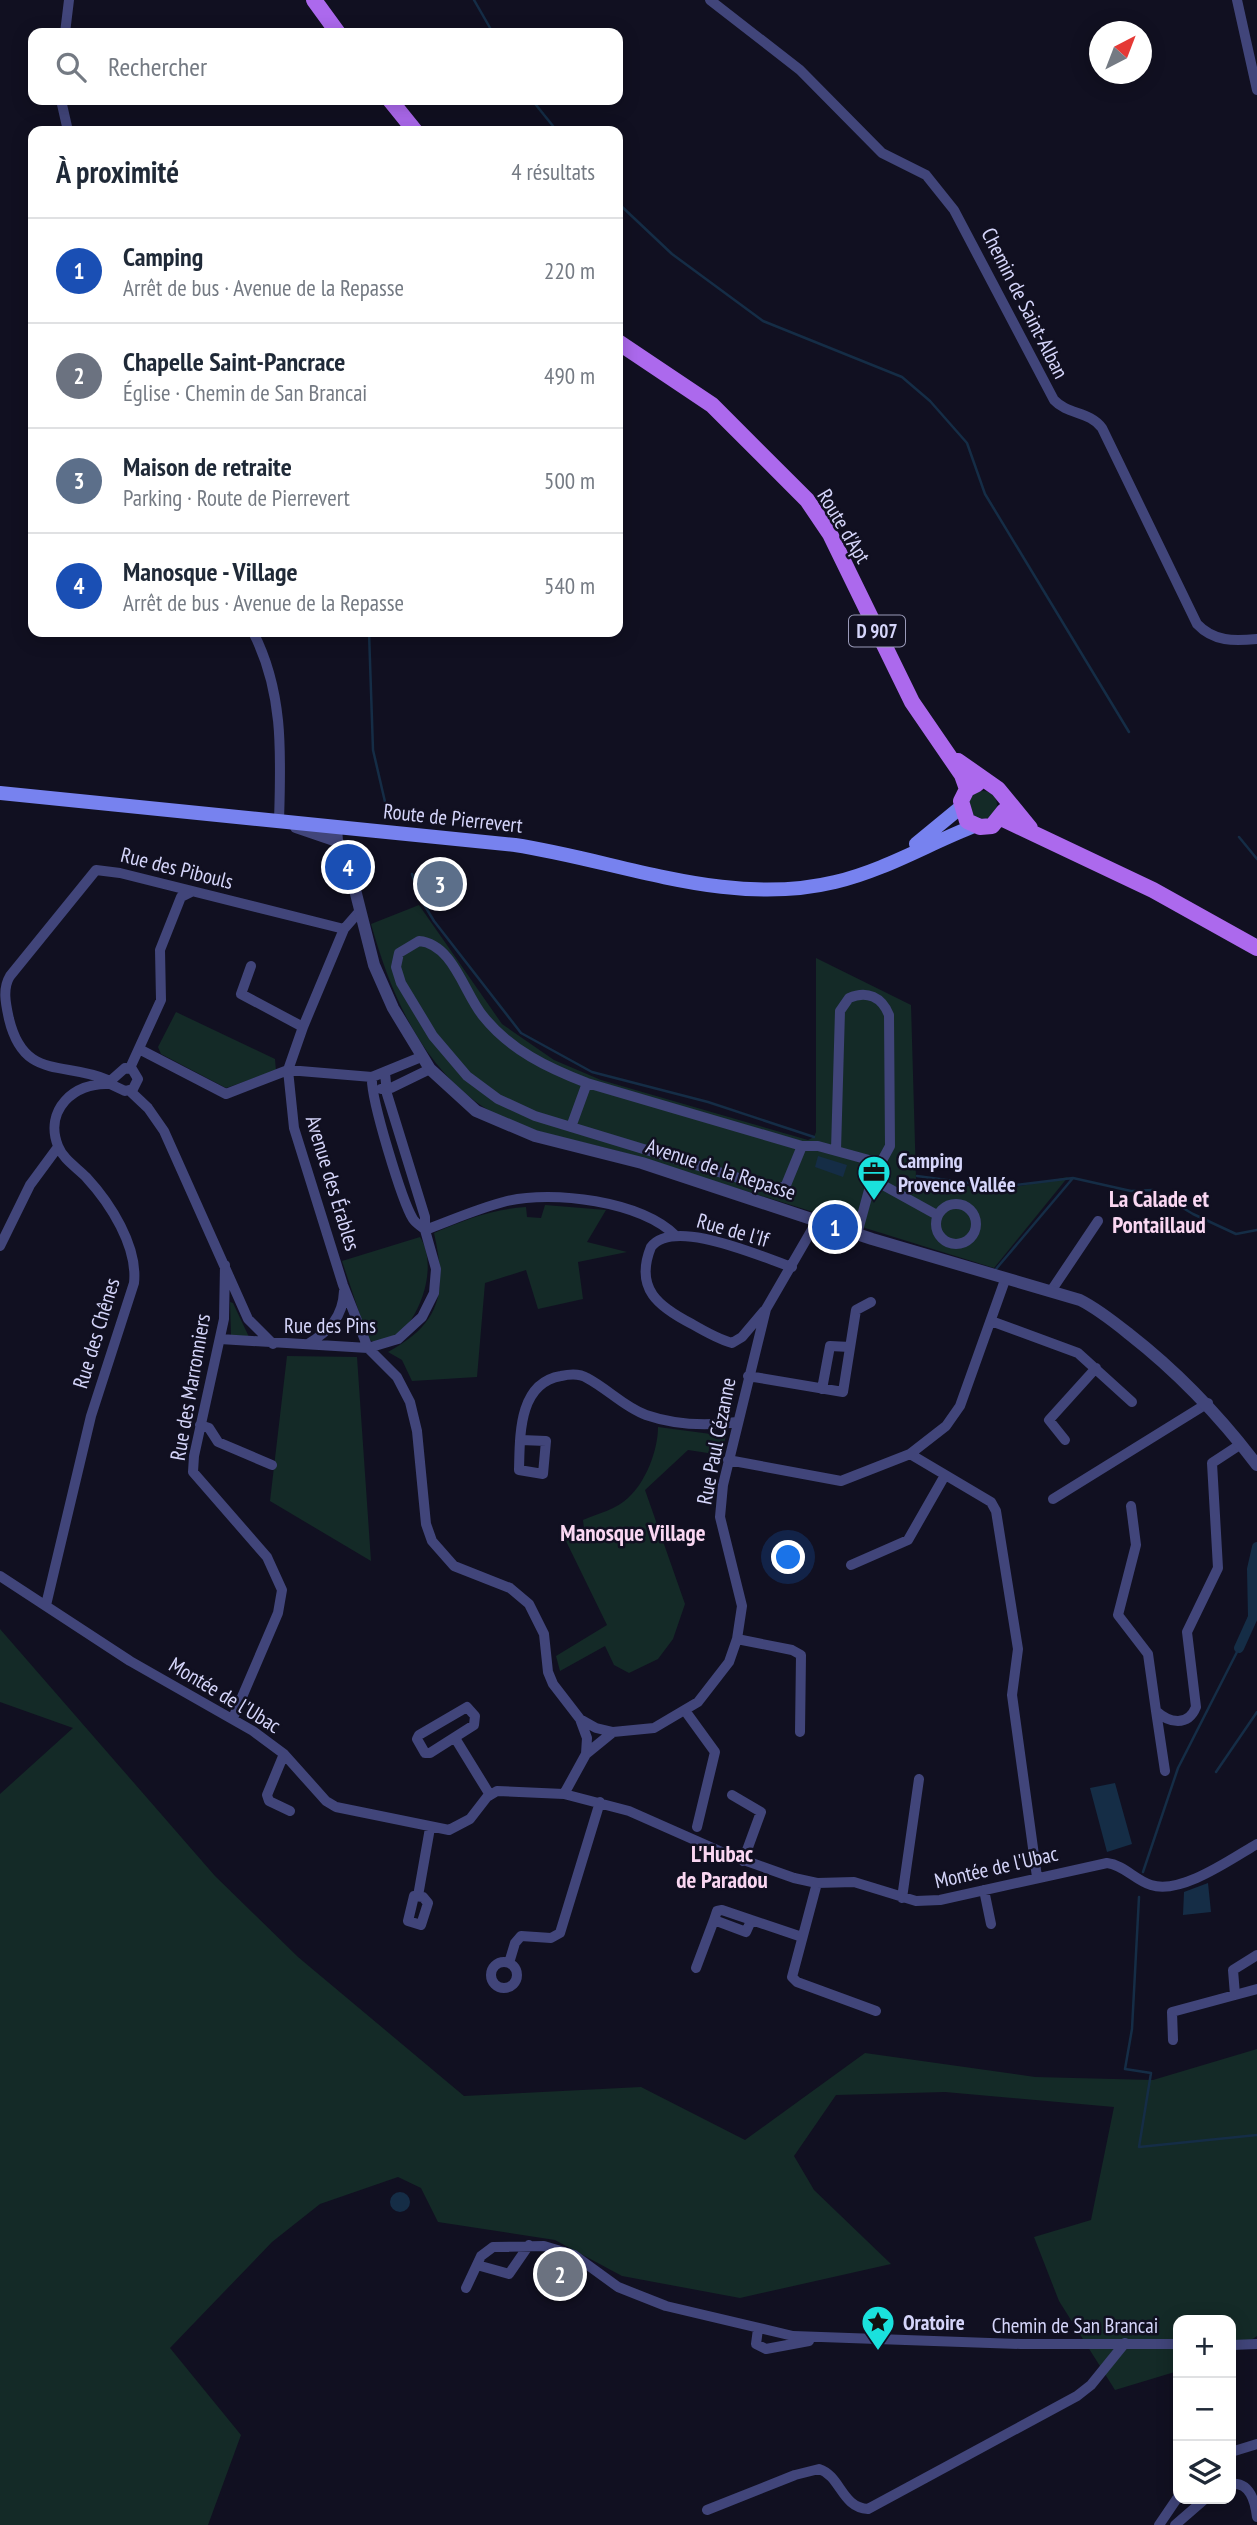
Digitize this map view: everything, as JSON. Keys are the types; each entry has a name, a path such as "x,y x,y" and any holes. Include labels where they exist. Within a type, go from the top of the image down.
{"main road":[{"path":"314,0 334,28"},
{"path":"394,105 411,126"},
{"name":"Route d'Apt","path":"623,345 712,405 807,500 830,534 912,702 947,752 967,789"},
{"name":"Route d'Apt","path":"947,752 986,783"},
{"path":"1003,795 1005,806 1001,818 992,826 974,826 963,815 961,807 967,789 986,783 1003,795 1037,835"},
{"name":"Route de Pierrevert","path":"0,793 279,821 340,833 515,845 566,853 693,883 754,891 797,889 836,882 974,826"},
{"name":"Route de Pierrevert","path":"895,859 961,807"},
{"path":"1001,818 1153,890 1257,948"}],"street":[{"path":"66,28 69,0"},
{"name":"Chemin de Saint-Alban","path":"710,0 800,70 882,153 917,169 933,182 954,210 1054,400 1065,409 1092,417 1102,428 1197,624 1222,640 1257,639"},
{"path":"1237,0 1257,90"},
{"path":"62,105 67,126"},
{"path":"255,637 270,669 277,698 281,752 279,821"},
{"name":"Avenue de la Repasse","path":"340,833 358,913 383,987 421,1057 465,1102 508,1127 642,1163 856,1234 1080,1300 1104,1315 1174,1370 1208,1403 1257,1465"},
{"name":"Rue des Pibouls","path":"108,1082 94,1074 57,1069 24,1053 15,1039 8,1012 6,982 96,870 111,871 344,929"},
{"path":"130,1068 162,997 160,948 181,897 191,891"},
{"name":"Avenue des Érables","path":"358,913 344,929 288,1070 294,1128 344,1284 368,1348"},
{"path":"802,1146 786,1185 778,1190 571,1127 512,1106 481,1087 458,1068 438,1043 407,995 396,967 399,953 419,941 439,948 480,1012 503,1036 541,1063 587,1083 802,1146 836,1150 880,1163"},
{"path":"251,966 241,994 303,1027"},
{"path":"836,1150 840,1011 849,998 870,995 881,1002 889,1015 890,1146 872,1179 856,1234"},
{"path":"139,1049 226,1094 288,1070 368,1080 386,1089 430,1069"},
{"path":"368,1080 421,1057"},
{"path":"0,1246 30,1185 58,1147 56,1122 66,1099 83,1086 108,1082 122,1069 130,1068"},
{"path":"108,1082 123,1091 130,1091 136,1086 138,1079 130,1068"},
{"name":"Rue des Pins","path":"220,1339 368,1348 402,1336 419,1320 430,1302 436,1269 425,1230 425,1217 386,1089 385,1073"},
{"name":"Rue des Pins","path":"368,1080 412,1216 425,1230"},
{"path":"571,1127 587,1083"},
{"name":"Rue des Marronniers","path":"130,1091 161,1125 225,1265 220,1339 194,1456 195,1476 266,1556 282,1590 278,1613 233,1718"},
{"name":"Rue des Chênes","path":"46,1605 91,1416 130,1303 135,1276 122,1229 107,1203 58,1147"},
{"path":"872,1179 937,1215"},
{"path":"425,1230 508,1201 604,1202 648,1217 676,1236"},
{"name":"Rue Paul Cézanne","path":"580,1719 596,1728 613,1732 649,1730 686,1712 719,1680 737,1639 741,1599 720,1510 728,1460 766,1308 817,1221"},
{"path":"1051,1291 1098,1221"},
{"name":"Rue de l'If","path":"766,1308 742,1337 732,1343 663,1308 649,1292 648,1256 656,1241 676,1236 702,1238 792,1267"},
{"path":"225,1265 252,1326 272,1343"},
{"path":"728,1460 841,1481 910,1454 946,1426 960,1406 1005,1280"},
{"path":"309,1344 329,1329 338,1317 344,1284"},
{"path":"224,1297 237,1293"},
{"path":"748,1376 843,1392 857,1309 871,1302"},
{"path":"991,1321 1078,1353 1132,1402"},
{"path":"822,1389 829,1348 834,1344 850,1347"},
{"path":"368,1348 397,1377 410,1402 426,1524 434,1545 454,1566 510,1588 528,1604 544,1634 550,1678 580,1719 587,1738 586,1754"},
{"path":"1065,1440 1049,1420 1096,1368"},
{"path":"521,1436 525,1406 536,1389 552,1378 572,1374 588,1378 627,1406 650,1416 691,1424 737,1422"},
{"path":"1053,1499 1208,1403"},
{"path":"200,1425 209,1428 218,1442 272,1465"},
{"path":"1156,1711 1176,1722 1189,1717 1196,1710 1187,1632 1218,1568 1212,1463 1241,1444"},
{"path":"910,1454 944,1477 991,1502 996,1511 1018,1649 1012,1695 1037,1877"},
{"path":"851,1565 908,1540 944,1477"},
{"path":"1131,1506 1136,1545 1118,1615 1148,1654 1165,1771"},
{"name":"Montée de l'Ubac","path":"0,1576 130,1661 233,1718 284,1754 332,1805 430,1828 449,1830 459,1827 470,1819 490,1794 507,1789 564,1794 600,1802 653,1820 743,1861 817,1884 862,1883 902,1898 928,1902 1111,1863 1149,1885 1170,1887 1202,1875 1257,1844"},
{"path":"737,1639 792,1650 802,1656 800,1732"},
{"path":"467,1707 475,1716 475,1724 455,1738 428,1754 417,1740 419,1735 467,1707"},
{"path":"686,1712 715,1752 697,1827"},
{"path":"564,1794 586,1754 613,1732"},
{"path":"455,1738 490,1794"},
{"path":"284,1754 267,1796 269,1801 290,1811"},
{"path":"902,1898 919,1779"},
{"path":"732,1795 761,1812 743,1861"},
{"path":"509,1963 521,1936 551,1938 560,1933 600,1802"},
{"path":"418,1896 430,1828"},
{"path":"817,1884 793,1979 876,2011"},
{"path":"984,1891 991,1924"},
{"path":"695,1968 714,1920 746,1932 751,1921 802,1937"},
{"path":"1235,1995 1233,1970 1257,1955"},
{"path":"1174,2040 1171,2016 1176,2009 1257,1989"},
{"path":"477,2265 509,2274 529,2245"},
{"name":"Chemin de San Brancai","path":"466,2288 484,2252 494,2247 529,2245 560,2249 574,2255 618,2287 666,2306 758,2329 816,2339 1021,2344 1173,2344"},
{"path":"758,2329 756,2344 766,2350 816,2339"},
{"path":"707,2510 795,2475 819,2469 832,2475 849,2500 858,2507 868,2509 1077,2396 1091,2385 1125,2343"},
{"path":"1236,2345 1257,2344"},
{"path":"1236,2450 1257,2444"},
{"path":"1236,2484 1249,2491 1257,2517"},
{"path":"1159,2525 1173,2504"},
{"path":"1175,2525 1200,2504"}],"green space":[{"path":"983,791 993,795 997,805 993,815 983,819 973,815 969,805 973,795"},
{"path":"419,905 502,1024 554,1060 601,1080 808,1140 814,1137 816,1132 816,958 911,1005 916,1179 998,1190 1068,1177 994,1268 625,1153 548,1134 511,1121 476,1102 456,1085 422,1044 397,998 371,924"},
{"path":"176,1012 275,1059 276,1071 226,1088 161,1054 158,1047"},
{"path":"545,1205 606,1210 587,1242 627,1252 578,1262 583,1299 538,1309 526,1270 485,1283 477,1377 412,1381 402,1360 388,1352 420,1329 430,1317 436,1303 440,1272 434,1233 478,1216 514,1208 526,1207 527,1217 541,1218"},
{"path":"420,1237 427,1254 427,1273 424,1293 416,1311 406,1327 394,1338 381,1343 368,1339 342,1261"},
{"path":"230,1302 233,1303 249,1337 231,1335"},
{"path":"287,1356 357,1357 371,1561 270,1501"},
{"path":"658,1427 726,1436 721,1455 688,1450 645,1490 685,1604 673,1639 658,1659 629,1673 614,1665 605,1646 560,1671 556,1656 607,1625 564,1537 584,1528 583,1520 618,1505 634,1491 650,1465"},
{"path":"0,1629 215,1876 298,1957 464,2096 641,2087 745,2140 865,2053 1035,2077 1153,2080 1257,2049 1257,2336 1236,2351 1236,2315 1173,2315 1173,2373 1115,2390 1059,2301 1034,2237 1091,2220 1114,2107 945,2092 836,2095 794,2156 814,2190 891,2264 740,2298 622,2276 555,2240 438,2222 421,2188 398,2177 320,2204 272,2242 170,2348 241,2435 208,2525 0,2525 0,1794 73,1728 0,1702"}],"water":[{"path":"818,1156 847,1165 843,1177 815,1167"},
{"path":"1115,1783 1132,1844 1107,1852 1090,1788"},
{"path":"1208,1883 1211,1912 1183,1915 1184,1892"},
{"path":"396,2192 404,2192 410,2202 404,2212 396,2212 390,2206 390,2198"}],"waterway":[{"path":"474,0 490,28"},
{"path":"536,105 553,126"},
{"path":"623,208 672,254 763,321 902,377 930,401 967,443 985,494 1129,732"},
{"path":"369,637 373,750 389,819"},
{"path":"1239,837 1257,859"},
{"path":"412,874 420,898 434,921 521,1033 592,1072 708,1102 814,1137"},
{"path":"917,1176 999,1187 1073,1178 1131,1191 1153,1190 1193,1214 1236,1234 1257,1230"},
{"path":"996,1269 1073,1178"},
{"path":"1239,1648 1253,1617 1252,1569 1257,1547"},
{"path":"1143,1872 1178,1768 1239,1648"},
{"path":"1216,1772 1257,1712"},
{"path":"1139,1897 1132,2029 1125,2069 1151,2073 1139,2147 1257,2135"}],"place":[{"name":"Manosque - Village","path":"348,867"},
{"name":"Maison de retraite","path":"440,884"},
{"name":"Camping Provence Vallée","path":"874,1202"},
{"name":"Camping","path":"835,1227"},
{"name":"Chapelle Saint-Pancrace","path":"560,2274"},
{"name":"Oratoire","path":"878,2352"}],"district":[{"name":"La Calade et Pontaillaud","path":"1159,1211"},
{"name":"Manosque Village","path":"633,1532"},
{"name":"L'Hubac de Paradou","path":"722,1866"}]}
